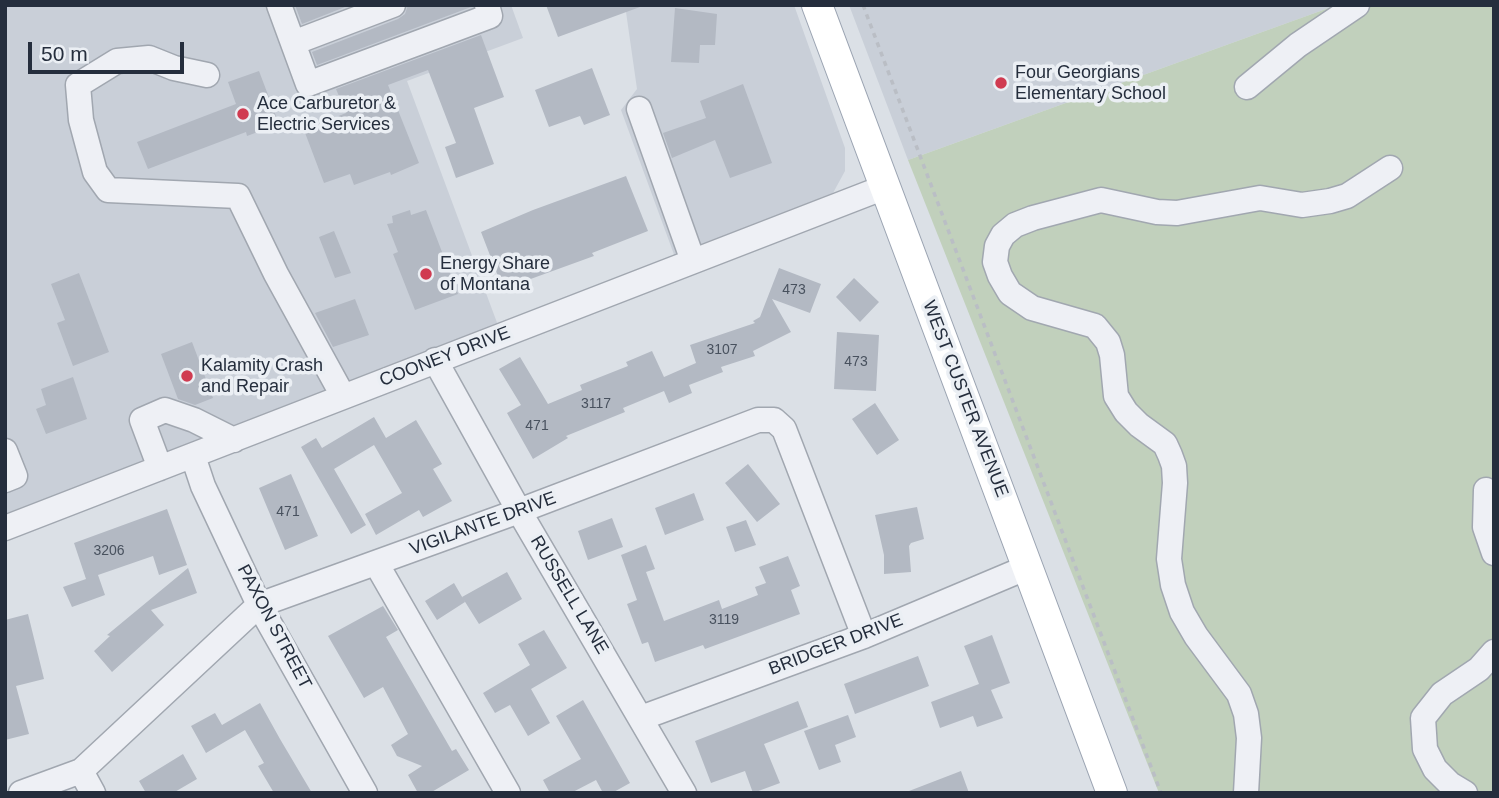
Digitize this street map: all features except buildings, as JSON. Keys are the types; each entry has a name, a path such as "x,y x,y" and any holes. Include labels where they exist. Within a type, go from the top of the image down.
{"main road":[{"name":"WEST CUSTER AVENUE","path":"817,5 1112,793"}],"street":[{"path":"279,5 308,84 491,16 486,5"},
{"path":"293,43 393,5"},
{"path":"1247,87 1298,46 1357,5"},
{"path":"207,75 174,68 149,58 117,61 78,85 81,120 95,172 108,190 238,195 276,275 343,397"},
{"path":"639,109 694,261"},
{"path":"1246,793 1249,738 1246,714 1239,694 1196,636 1182,612 1173,585 1169,559 1174,466 1165,444 1139,425 1126,412 1116,396 1112,355 1108,342 1095,326 1032,308 1010,293 995,262 997,246 1003,235 1015,225 1101,200 1157,212 1177,213 1260,198 1302,205 1347,196 1390,169"},
{"name":"COONEY DRIVE","path":"5,528 885,187"},
{"name":"RUSSELL LANE","path":"435,360 684,793"},
{"path":"160,468 142,420 165,410 194,420 234,440"},
{"name":"VIGILANTE DRIVE","path":"21,793 81,771 259,605 520,511 758,420 774,420 784,429 864,636"},
{"path":"5,451 15,476 5,480"},
{"name":"PAXON STREET","path":"193,456 203,486 259,605 365,793"},
{"path":"1486,490 1485,527 1494,553"},
{"path":"376,563 508,793"},
{"name":"BRIDGER DRIVE","path":"641,718 864,636 1028,567"},
{"path":"1465,793 1450,784 1435,769 1425,749 1423,718 1441,694 1479,669 1494,652"},
{"path":"81,771 93,793"}],"path":[{"path":"863,5 1161,793"}],"shaded area":[{"path":"5,5 511,5 523,38 407,81 499,328 5,528"},
{"path":"625,5 794,5 845,148 845,171 833,193 815,207 676,260 621,110 637,89"},
{"name":"Four Georgians Elementary School","path":"849,5 1337,5 908,160"}],"green space":[{"path":"1337,5 1494,5 1494,793 1159,793 908,160"}],"place":[{"name":"Four Georgians Elementary School","path":"1001,83"},
{"name":"Ace Carburetor & Electric Services","path":"243,114"},
{"name":"Energy Share of Montana","path":"426,274"},
{"name":"Kalamity Crash and Repair","path":"187,376"}]}
